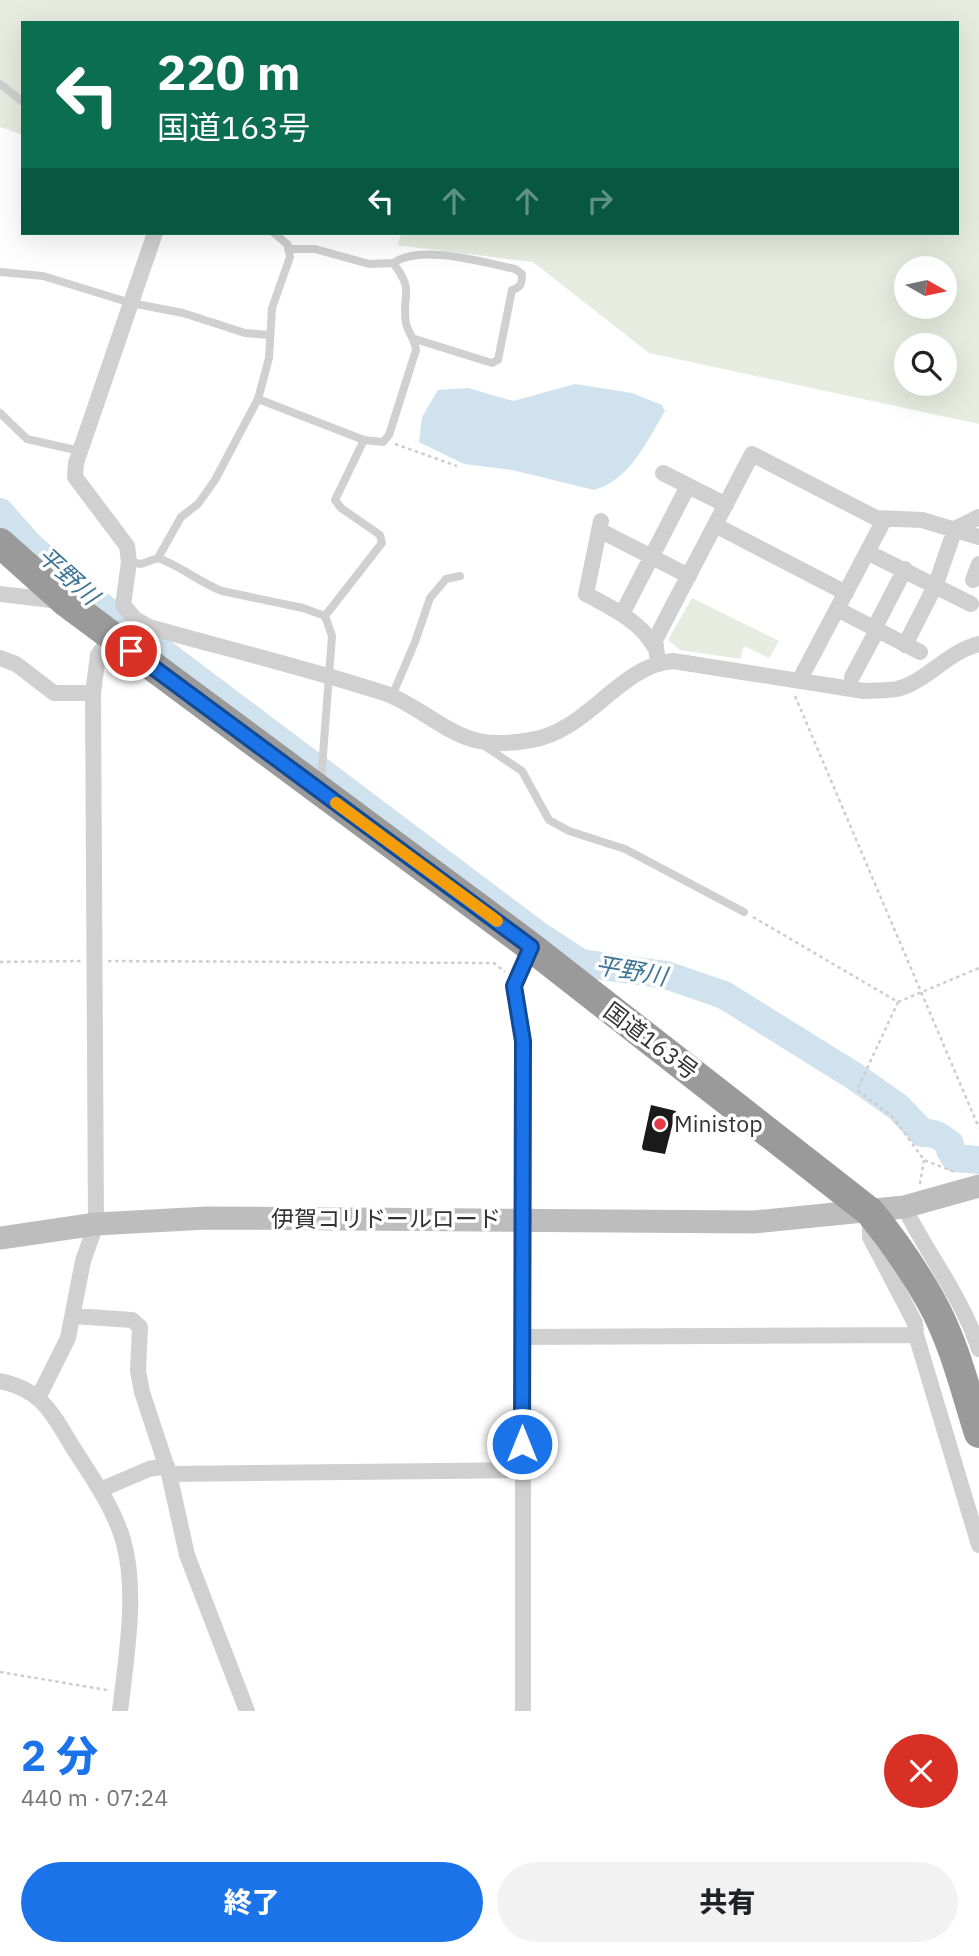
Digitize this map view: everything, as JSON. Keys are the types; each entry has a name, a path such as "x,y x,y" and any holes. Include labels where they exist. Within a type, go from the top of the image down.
{"highway":[{"name":"国道163号","path":"0,543 66,602 110,635 322,779 531,947 870,1212 896,1244 932,1303 953,1350 979,1433"}],"street":[{"path":"154,235 80,451 75,477 127,546 129,562 123,605 135,618 149,627 392,696 477,741 504,744 536,739 585,716 646,667 656,654 688,576 752,454 884,520 922,520 979,537"},
{"path":"663,473 726,505"},
{"path":"622,614 688,486"},
{"path":"837,609 912,649 956,529 979,517"},
{"path":"794,680 846,593 884,520"},
{"path":"715,525 846,593"},
{"path":"688,576 600,526 586,594 622,614 650,639 656,654 673,661 864,691 898,689 951,655 979,644"},
{"path":"867,552 936,584 971,604"},
{"path":"852,677 905,569"},
{"path":"0,594 66,602"},
{"path":"39,1396 68,1338 83,1262 96,1224 93,693 98,655 110,635 135,618"},
{"path":"0,659 16,664 54,693 93,693"},
{"path":"523,1711 523,1041 514,986 531,947"},
{"name":"伊賀コリドールロード","path":"0,1238 96,1224 207,1218 754,1222 904,1207 979,1186"},
{"path":"904,1207 959,1302 979,1349"},
{"path":"870,1212 870,1237 915,1323 916,1335 979,1545"},
{"path":"74,1316 132,1320 140,1327 138,1371 142,1392 168,1470 187,1555 247,1711"},
{"path":"522,1336 916,1335"},
{"path":"0,1381 39,1396 100,1490 116,1521 124,1543 130,1584 120,1711"},
{"path":"100,1490 149,1469 522,1470"}],"lane":[{"path":"0,84 21,100"},
{"path":"158,558 176,523 198,504 215,480 258,400 269,358 272,308 290,257 288,245 276,235"},
{"path":"288,248 315,249 369,264 393,263 401,258 437,256 515,269 522,274 520,287 512,290 508,302 498,360 492,363 415,339"},
{"path":"258,400 364,440 386,441 416,350 415,339 406,324 407,298 404,278 393,263"},
{"path":"0,272 43,276 131,303 183,313 245,333 270,335"},
{"path":"0,413 27,439 80,451"},
{"path":"325,616 382,543 380,535 341,508 335,500 364,440"},
{"path":"129,562 141,564 158,558 176,564 222,591 303,608 325,616"},
{"path":"392,696 430,598 446,579 460,576"},
{"path":"322,779 331,636 325,616"},
{"path":"477,741 522,771 549,820 569,831 625,849 744,912"}],"path":[{"path":"386,441 457,466"},
{"path":"794,680 979,1128"},
{"path":"744,912 898,1002"},
{"path":"0,962 494,963 505,972 514,986"},
{"path":"979,968 898,1002 857,1090 893,1117 924,1160 958,1173 979,1186"},
{"path":"0,1672 122,1692"}],"shaded area":[{"path":"0,0 979,0 979,424 649,353 533,262 397,245 401,235 959,235 959,21 21,21 21,134 0,127"},
{"path":"692,598 779,641 769,658 744,646 740,659 680,650 668,640"}],"water":[{"path":"575,384 632,393 662,405 665,411 628,469 607,485 594,490 512,470 464,464 419,442 422,417 438,390 468,388 513,401"}],"building":[{"name":"Ministop","path":"651,1105 676,1111 665,1154 643,1150 642,1147"}],"waterway":[{"name":"平野川","path":"0,512 28,544 77,588 538,935 581,963 666,975 724,995 854,1076 898,1107 923,1133 944,1139 950,1144 955,1158 979,1160"}],"slow traffic":[{"path":"336,803 497,921"}],"place":[{"name":"Ministop","path":"660,1124"}],"route":[{"path":"131,651 531,947 514,986 523,1041 522,1444"}]}
